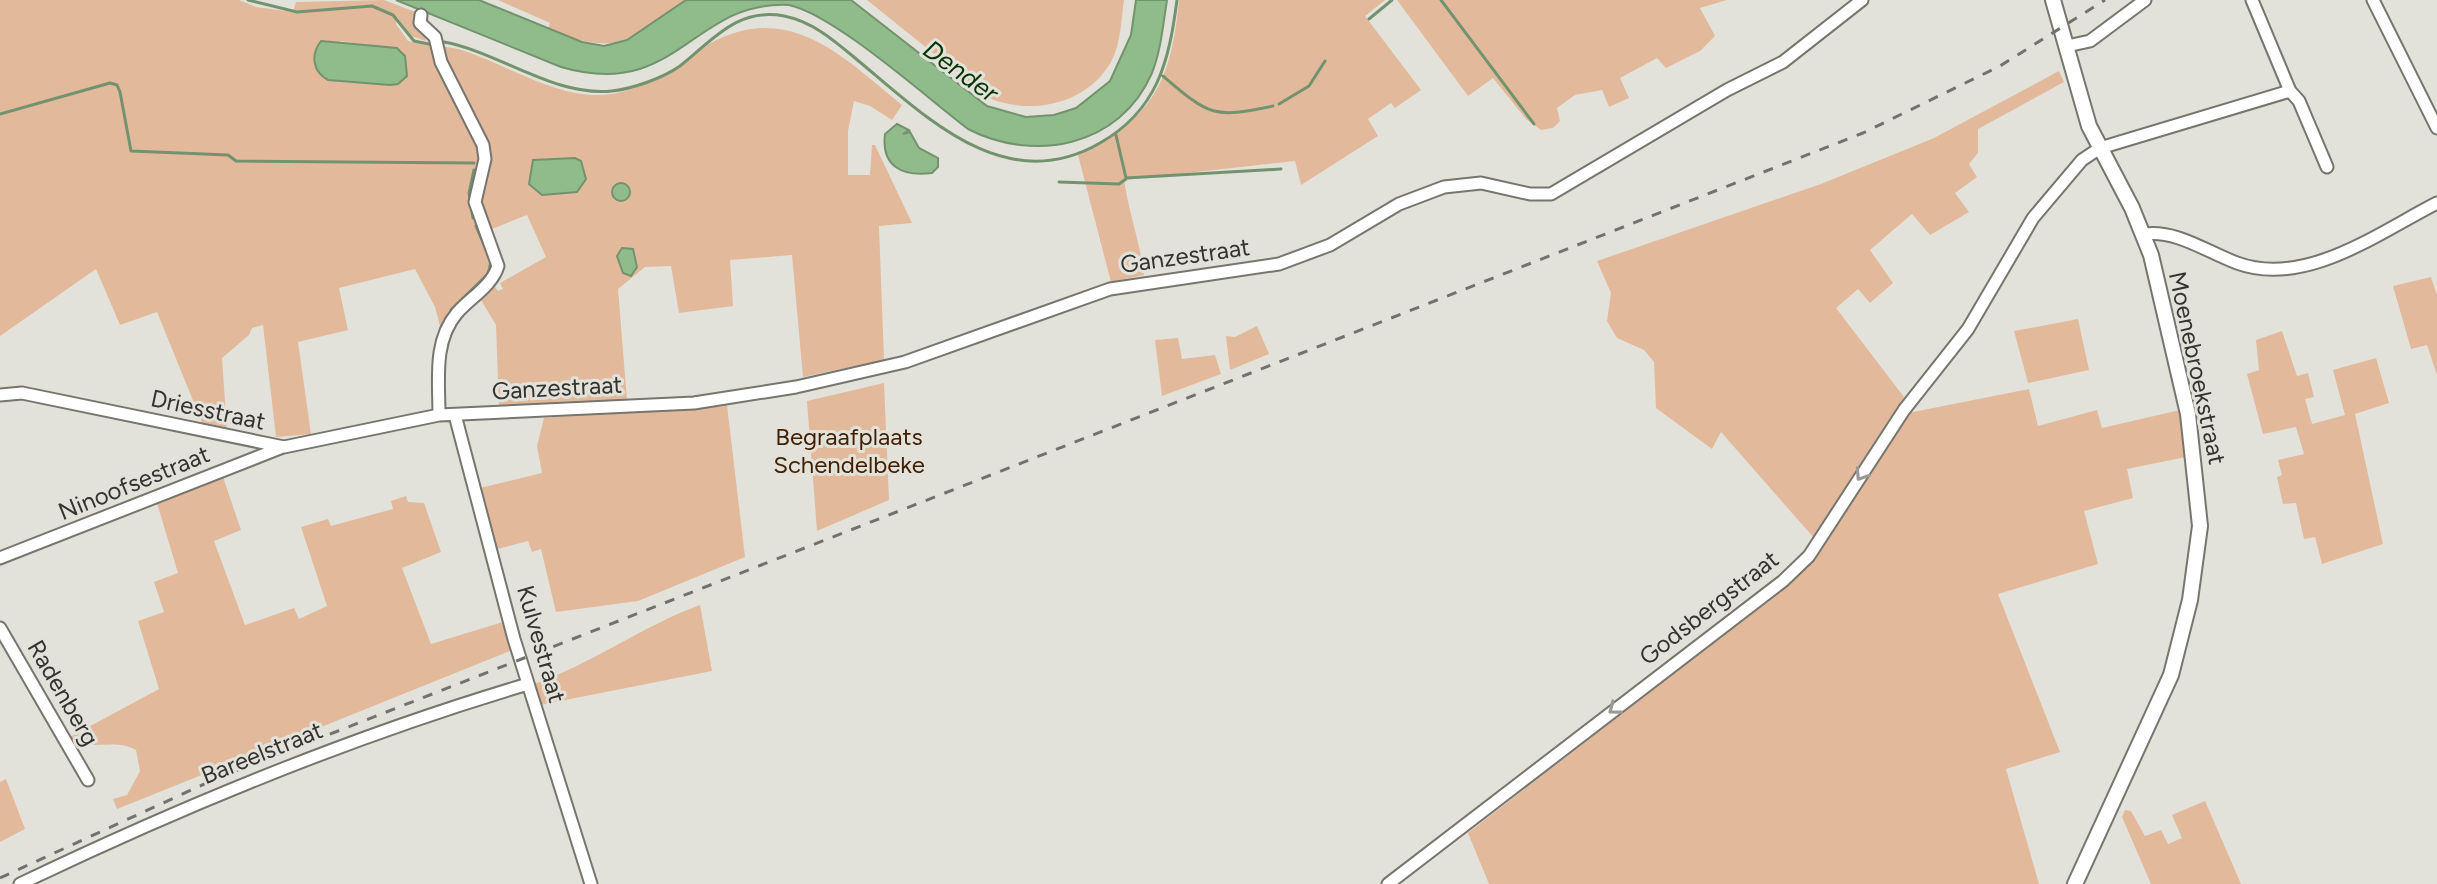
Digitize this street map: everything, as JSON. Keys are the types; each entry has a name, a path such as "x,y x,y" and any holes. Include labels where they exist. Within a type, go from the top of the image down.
{"street":[{"name":"Ganzestraat","path":"455,415 694,403 796,387 948,349 1110,289 1279,264 1330,245 1399,204 1444,187 1481,183 1530,194 1551,194 1727,90 1783,62 1862,0"},
{"path":"2067,46 2090,41 2145,0"},
{"path":"2252,0 2290,91 2299,101 2327,167"},
{"path":"2373,0 2437,128"},
{"name":"Moenebroekstraat","path":"2058,2 2061,26 2082,105 2100,148 2145,234 2188,414 2200,526 2190,600 2171,675 2075,884"},
{"path":"421,15 420,23 435,37 441,62 483,145 485,159 475,202 498,266 491,280 457,313 444,334 439,359 439,415"},
{"path":"2100,148 2290,91"},
{"name":"Godsbergstraat","path":"1388,884 1783,581 1809,556 1904,410 1968,329 2033,218 2058,185 2100,148"},
{"path":"2145,234 2162,232 2262,271 2287,270 2324,259 2437,203"},
{"name":"Driesstraat","path":"0,395 22,393 284,447 439,415 455,415"},
{"name":"Kulvestraat","path":"455,415 528,684 591,884"},
{"name":"Ninoofsestraat","path":"0,558 284,447"},
{"name":"Radenberg","path":"0,628 88,780"},
{"name":"Bareelstraat","path":"20,884 138,827 323,752 437,711 528,684"}],"green space":[{"path":"0,0 239,0 256,7 293,12 296,2 384,0 418,13 426,41 411,36 397,17 396,24 408,41 462,50 555,88 593,95 612,94 639,86 664,75 709,44 738,32 764,28 789,31 813,40 858,69 902,105 892,120 870,106 854,101 848,131 848,175 870,175 872,145 875,145 912,223 879,226 884,360 803,377 792,255 730,260 733,306 679,313 671,266 645,267 618,289 627,400 499,408 496,325 478,295 493,284 498,291 503,289 500,283 546,257 527,215 487,231 470,199 470,211 494,265 441,330 435,307 415,269 339,288 348,330 298,342 311,434 276,437 263,325 252,328 249,335 222,358 227,431 203,425 157,312 120,325 96,269 0,336","holes":["340,41 401,50 405,56 398,84 338,82"]},
{"path":"498,0 686,0 636,35 608,43 572,38 548,30 550,23"},
{"path":"867,0 1124,0 1117,48 1101,76 1073,97 1040,106 1023,106 989,98"},
{"path":"1179,0 1385,0 1365,16 1421,90 1395,108 1391,103 1368,119 1378,136 1301,185 1295,161 1124,180 1144,275 1111,282 1078,155 1125,126 1154,94 1171,53"},
{"path":"1397,0 1727,0 1700,8 1715,36 1700,51 1666,68 1657,58 1620,78 1629,98 1609,107 1602,90 1575,95 1557,108 1560,121 1553,128 1541,130 1526,119 1493,78 1468,96"},
{"path":"2059,71 2064,82 1978,129 1978,153 1969,164 1977,177 1955,193 1969,212 1930,235 1912,214 1870,250 1893,283 1870,303 1858,289 1836,308 1904,397 1814,538 1721,432 1712,449 1656,408 1654,362 1644,350 1617,338 1607,321 1611,293 1597,261 1821,184 1934,138"},
{"path":"2431,277 2437,295 2437,375 2427,345 2411,349 2393,286"},
{"path":"2078,319 2089,370 2028,383 2014,331"},
{"path":"1257,326 1269,354 1230,370 1226,336 1235,337"},
{"path":"2282,331 2297,376 2308,373 2314,397 2305,399 2312,424 2345,415 2333,370 2376,358 2389,403 2355,414 2383,544 2322,564 2315,537 2304,539 2296,503 2283,504 2277,477 2282,475 2278,460 2304,454 2296,427 2263,434 2247,374 2259,370 2256,340"},
{"path":"1178,338 1182,359 1215,355 1221,374 1162,396 1155,340"},
{"name":"Begraafplaats Schendelbeke","path":"884,383 889,500 817,531 807,401"},
{"path":"2029,389 2038,426 2097,410 2102,428 2180,410 2186,457 2127,469 2133,498 2084,511 2098,564 1998,594 2060,752 2006,769 2039,884 1489,884 1468,833 1785,587 1816,554 1908,413"},
{"path":"727,405 745,557 638,601 556,612 541,549 532,552 528,541 497,549 480,488 542,473 537,446 544,418"},
{"path":"222,474 241,530 214,541 245,625 294,608 299,619 327,606 301,527 328,519 331,526 393,509 391,501 406,496 408,502 424,503 441,552 402,568 431,644 503,622 510,651 117,809 113,799 127,795 140,771 136,750 128,746 84,744 68,738 159,689 138,621 164,612 154,582 178,573 156,500"},
{"path":"700,605 712,671 540,705 534,684"},
{"path":"6,779 25,829 0,842 0,782"},
{"path":"2205,801 2241,884 2151,884 2122,817 2125,810 2131,811 2145,836 2161,830 2168,844 2182,838 2172,815"}],"shaded area":[{"path":"396,0 479,0 582,42 604,46 627,40 686,0 851,0 987,106 1026,117 1054,115 1076,108 1110,81 1131,35 1136,0 1167,0 1155,64 1138,98 1119,118 1097,132 1073,142 1047,146 1020,145 968,129 855,40 831,24 789,5 756,8 729,17 659,61 632,71 600,74 561,67"},
{"path":"321,41 397,48 405,56 407,76 398,84 390,85 328,80 315,63 315,52"},
{"path":"897,124 909,130 903,134 910,132 919,148 938,158 938,167 932,173 903,171 890,161 886,154 885,134"},
{"path":"575,158 581,161 586,179 577,192 542,195 529,184 533,160"},
{"path":"621,183 630,192 621,201 612,192"},
{"path":"622,248 633,249 637,267 631,276 623,273 617,256"}],"waterway":[{"path":"248,0 297,12 372,6 393,15 414,41 429,44"},
{"path":"444,42 465,47 548,81 590,91 612,91 647,82 673,70 739,21 752,16 784,16 806,23 826,35 914,107 971,145 1001,156 1033,161 1066,157 1100,143 1135,115 1148,99 1164,63 1177,0"},
{"path":"1369,19 1392,0"},
{"path":"1441,0 1534,124"},
{"path":"1279,104 1309,86 1325,61"},
{"path":"1163,76 1191,99 1212,110 1224,113 1273,106"},
{"path":"0,114 110,83 117,85 120,92 131,151 228,155 236,161 474,163"},
{"path":"1116,135 1126,178 1281,169"},
{"path":"473,218 469,193 474,170"},
{"path":"1059,182 1119,184 1126,179"},
{"path":"476,226 485,247"},
{"path":"451,310 488,274 491,262"}],"railway":[{"path":"0,878 213,780 1863,133 2000,66 2105,0"}],"water label":[{"name":"Dender","path":"961,71"}]}
